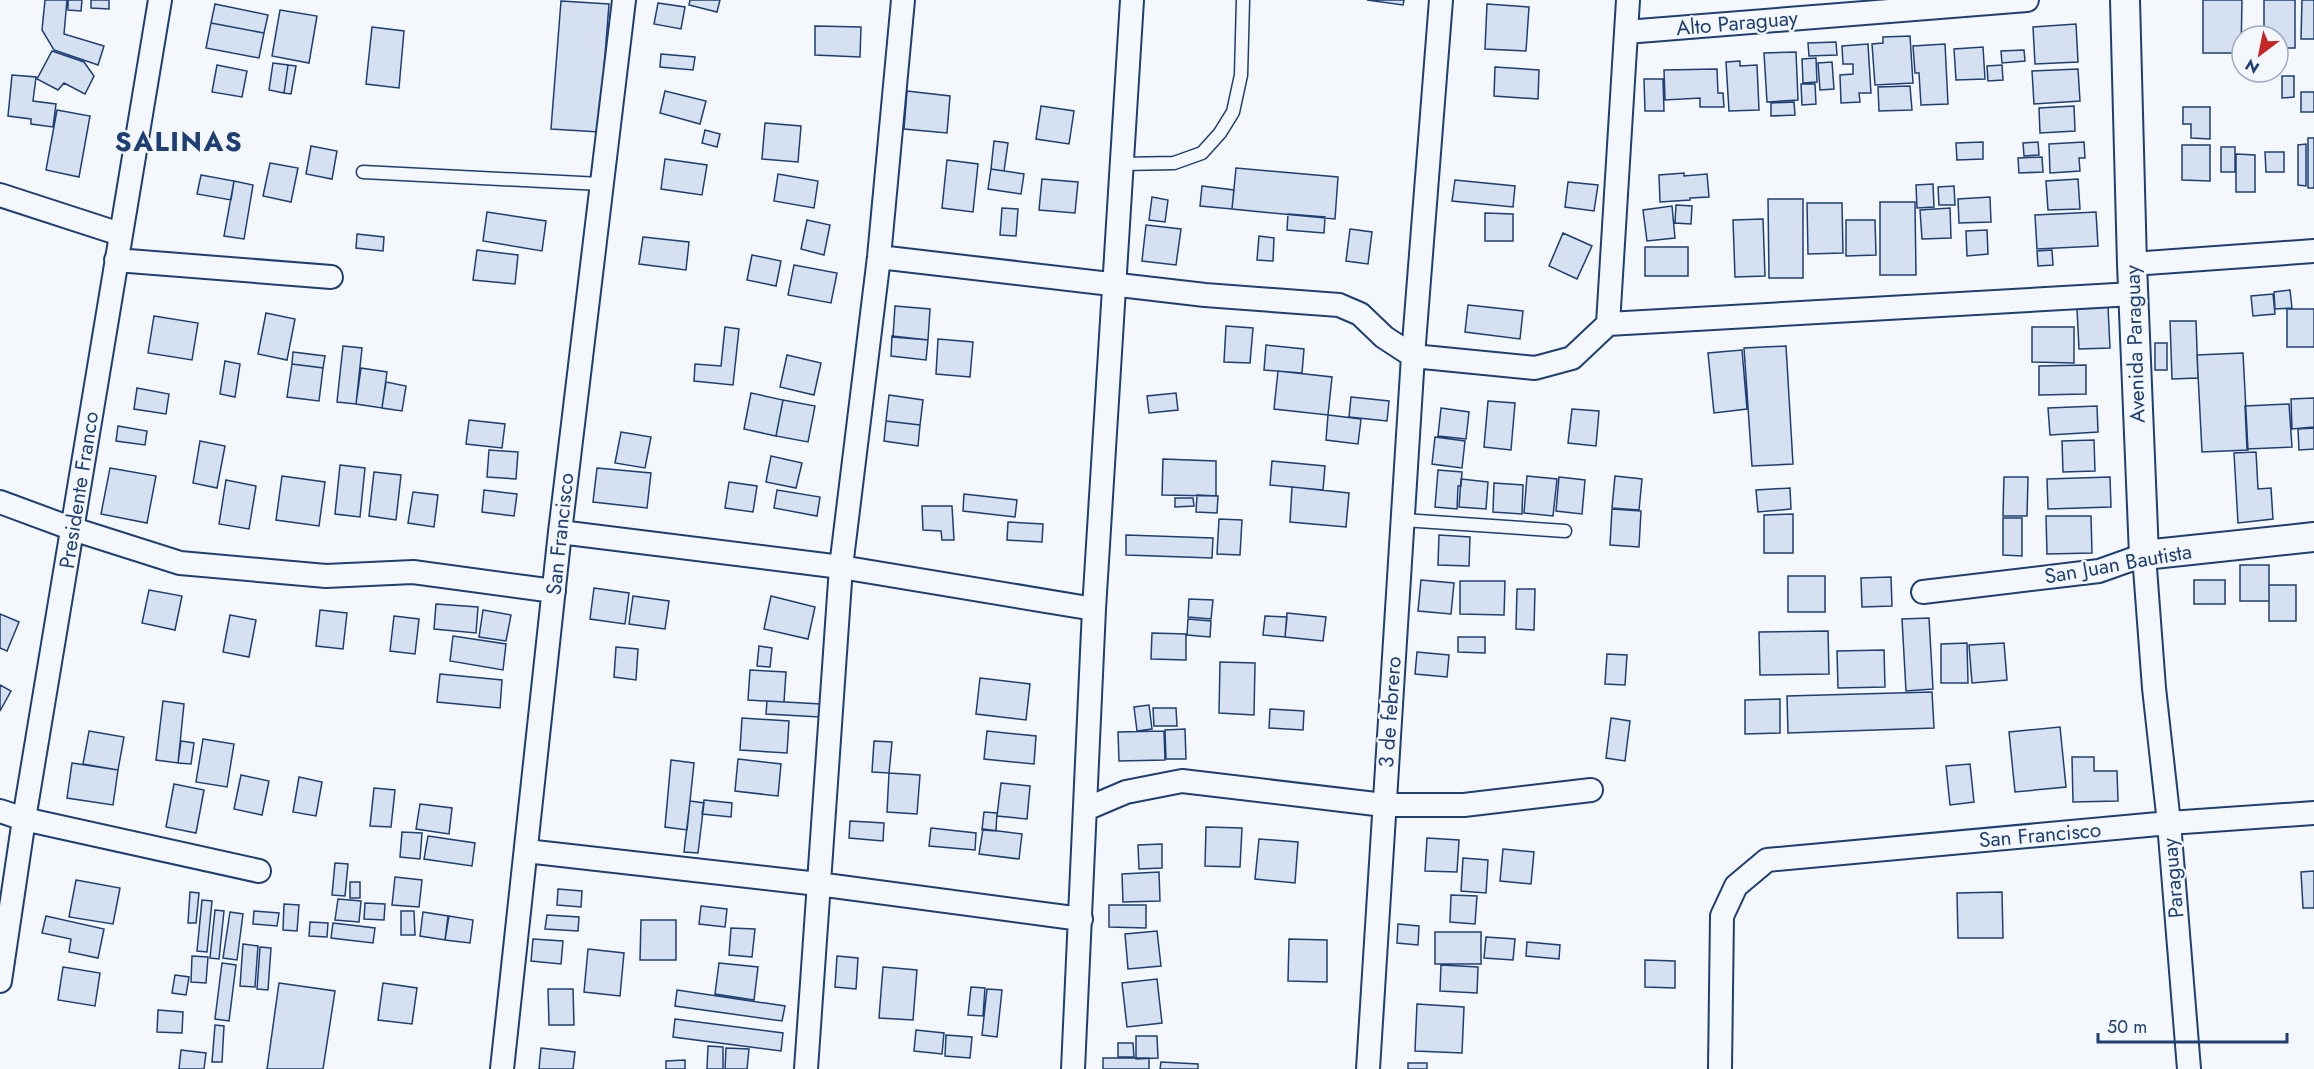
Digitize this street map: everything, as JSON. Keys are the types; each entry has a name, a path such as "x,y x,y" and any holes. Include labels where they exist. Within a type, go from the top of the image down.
{"street":[{"name":"Presidente Franco","path":"0,981 24,819 160,0"},
{"name":"San Francisco","path":"502,1069 560,532 624,0"},
{"path":"806,1069 841,567 879,257 903,0"},
{"path":"1073,1069 1094,609 1132,0"},
{"name":"3 de febrero","path":"1368,1069 1413,356 1441,0"},
{"path":"1608,324 1628,0"},
{"name":"Alto Paraguay","path":"1626,32 2027,0"},
{"name":"Avenida Paraguay","path":"2125,0 2133,294 2144,555 2154,688"},
{"path":"0,195 120,234"},
{"path":"2132,264 2314,251"},
{"path":"879,257 1205,295 1339,305 1360,314 1384,337 1413,356 1534,368 1572,358 1608,324 2133,294"},
{"path":"116,260 331,277"},
{"path":"0,502 73,529 180,563 326,576 413,572 554,591"},
{"path":"560,532 841,567 1094,609"},
{"name":"San Juan Bautista","path":"1923,592 2099,571 2144,555 2314,537"},
{"name":"Paraguay","path":"2154,688 2169,823 2188,1069"},
{"path":"1086,809 1126,792 1182,781 1384,805 1464,805 1591,790"},
{"path":"0,812 259,871"},
{"name":"San Francisco","path":"1719,1069 1722,916 1736,886 1767,860 2169,823 2314,813"},
{"path":"526,851 818,884 1081,919"}],"lane":[{"path":"1122,164 1174,163 1202,153 1220,133 1233,112 1241,75 1242,0"},
{"path":"363,172 601,184"},
{"path":"1402,520 1565,531"}],"building":[{"path":"45,0 67,0 64,34 104,46 98,65 54,50 42,30"},
{"path":"68,0 82,0 81,11 68,10"},
{"path":"91,0 109,0 109,9 91,8"},
{"path":"690,0 720,0 717,12 689,5"},
{"path":"1367,0 1404,0 1403,5"},
{"path":"2203,0 2242,0 2242,24 2230,24 2230,53 2203,53"},
{"path":"2264,0 2295,0 2295,48 2290,48 2290,24 2264,24"},
{"path":"2302,0 2314,0 2314,39 2301,39"},
{"path":"561,1 609,4 599,132 551,129"},
{"path":"658,3 685,7 681,29 654,24"},
{"path":"215,4 268,15 264,33 211,23"},
{"path":"1487,4 1529,7 1526,51 1485,49"},
{"path":"280,10 317,16 309,63 272,56"},
{"path":"211,23 264,33 259,58 206,48"},
{"path":"2076,24 2078,62 2035,64 2033,27"},
{"path":"815,26 861,27 860,57 815,55"},
{"path":"372,27 404,31 399,88 366,84"},
{"path":"1910,36 1913,83 1875,85 1872,44 1883,43 1883,37"},
{"path":"1836,42 1837,55 1809,56 1808,43"},
{"path":"1868,44 1871,93 1859,93 1860,102 1841,103 1840,75 1853,74 1853,64 1843,64 1842,46"},
{"path":"1945,44 1948,104 1921,105 1919,73 1915,73 1913,46"},
{"path":"1983,47 1985,79 1956,80 1954,49"},
{"path":"2024,50 2025,61 2002,63 2001,51"},
{"path":"52,51 84,62 94,76 85,94 64,83 58,90 37,79"},
{"path":"1796,52 1798,100 1767,102 1764,53"},
{"path":"661,54 695,57 693,70 660,67"},
{"path":"1816,58 1817,82 1803,83 1802,59"},
{"path":"1740,61 1740,66 1757,65 1759,110 1729,111 1726,62"},
{"path":"1832,62 1834,89 1820,90 1818,63"},
{"path":"273,63 288,65 284,93 269,90"},
{"path":"217,65 247,71 242,97 212,92"},
{"path":"288,65 296,66 291,94 284,93"},
{"path":"2002,65 2003,80 1988,81 1987,66"},
{"path":"1495,67 1539,70 1538,99 1494,96"},
{"path":"1717,69 1718,93 1723,93 1724,107 1700,107 1700,98 1665,100 1664,70"},
{"path":"2078,69 2080,101 2034,104 2032,71"},
{"path":"12,75 36,77 33,101 56,104 53,127 31,124 31,119 8,116"},
{"path":"2290,76 2294,76 2294,97 2282,98 2282,84 2290,84"},
{"path":"1644,79 1663,79 1664,111 1645,111"},
{"path":"1801,84 1815,84 1816,104 1802,105"},
{"path":"1910,86 1912,110 1879,111 1878,87"},
{"path":"665,91 706,101 700,124 660,113"},
{"path":"907,91 950,96 947,133 904,129"},
{"path":"2301,92 2314,92 2314,112 2301,112"},
{"path":"1794,102 1795,115 1771,116 1771,103"},
{"path":"1041,106 1074,111 1069,144 1036,139"},
{"path":"2074,106 2075,131 2040,133 2039,108"},
{"path":"2183,107 2210,107 2210,139 2191,138 2191,124 2183,124"},
{"path":"57,110 90,116 79,177 46,170"},
{"path":"765,123 801,126 798,162 762,159"},
{"path":"705,130 720,134 717,147 702,143"},
{"path":"2308,138 2314,138 2314,188 2308,188"},
{"path":"994,141 1008,143 1004,171 991,169"},
{"path":"1983,142 1983,159 1957,160 1956,143"},
{"path":"2038,142 2039,155 2024,156 2023,143"},
{"path":"2084,142 2085,158 2079,158 2080,171 2050,173 2049,144"},
{"path":"2306,144 2306,186 2298,185 2298,145"},
{"path":"2182,145 2210,145 2210,181 2182,180"},
{"path":"311,146 337,151 332,179 306,174"},
{"path":"2221,147 2235,147 2235,172 2221,172"},
{"path":"2265,152 2284,152 2284,172 2266,172"},
{"path":"2236,154 2255,155 2255,192 2236,192"},
{"path":"2042,157 2043,172 2019,173 2018,158"},
{"path":"665,159 707,165 702,195 661,189"},
{"path":"947,160 978,164 973,212 942,208"},
{"path":"270,163 298,168 291,202 263,196"},
{"path":"1236,168 1338,177 1335,219 1232,209"},
{"path":"991,169 1024,174 1021,194 988,189"},
{"path":"1684,173 1684,176 1707,174 1709,197 1660,202 1659,175"},
{"path":"778,174 818,181 814,208 774,201"},
{"path":"201,175 234,181 231,200 197,194"},
{"path":"1042,179 1078,182 1075,213 1039,210"},
{"path":"2078,179 2080,209 2048,210 2046,181"},
{"path":"1455,180 1515,186 1513,207 1452,201"},
{"path":"234,181 253,185 244,239 224,236"},
{"path":"1568,182 1598,185 1594,211 1565,207"},
{"path":"1933,184 1934,207 1917,208 1916,185"},
{"path":"1202,186 1234,190 1232,209 1200,206"},
{"path":"1954,186 1955,205 1939,205 1938,187"},
{"path":"1152,197 1168,200 1165,222 1149,220"},
{"path":"1990,197 1991,222 1959,223 1958,199"},
{"path":"1768,199 1803,199 1803,278 1769,278"},
{"path":"1880,202 1915,202 1916,275 1880,275"},
{"path":"1807,203 1842,203 1843,253 1808,254"},
{"path":"1676,205 1692,206 1691,224 1675,223"},
{"path":"1672,206 1675,238 1647,241 1643,210"},
{"path":"1002,208 1018,209 1016,236 1000,235"},
{"path":"1950,208 1951,238 1922,239 1920,210"},
{"path":"487,212 546,221 542,251 483,241"},
{"path":"2096,212 2098,246 2037,249 2035,215"},
{"path":"1485,213 1513,214 1513,241 1485,241"},
{"path":"1288,214 1325,217 1324,233 1287,230"},
{"path":"1763,219 1765,276 1735,277 1733,220"},
{"path":"807,220 830,225 824,255 801,249"},
{"path":"1846,220 1875,220 1876,255 1846,256"},
{"path":"1146,225 1181,229 1176,265 1142,261"},
{"path":"1350,229 1372,232 1368,264 1346,261"},
{"path":"1987,230 1988,254 1967,256 1966,231"},
{"path":"1563,233 1592,246 1577,279 1549,266"},
{"path":"357,234 384,237 383,251 356,248"},
{"path":"1259,236 1274,238 1273,261 1257,260"},
{"path":"643,237 689,242 686,270 639,264"},
{"path":"1645,247 1688,247 1688,276 1645,276"},
{"path":"477,250 518,255 515,284 473,280"},
{"path":"2052,250 2053,265 2038,266 2037,251"},
{"path":"752,255 781,261 776,286 747,280"},
{"path":"794,265 837,273 831,303 788,295"},
{"path":"2290,290 2292,308 2275,309 2274,292"},
{"path":"2273,294 2275,314 2253,316 2251,296"},
{"path":"1468,305 1523,311 1520,339 1465,332"},
{"path":"895,306 930,309 928,340 893,337"},
{"path":"2108,307 2110,348 2079,349 2077,309"},
{"path":"2287,309 2314,309 2314,347 2287,347"},
{"path":"266,313 295,319 287,360 258,354"},
{"path":"154,316 198,323 192,360 148,353"},
{"path":"2170,321 2196,321 2198,378 2172,379"},
{"path":"1226,326 1253,328 1250,363 1224,362"},
{"path":"725,327 739,329 733,385 694,381 695,364 721,366"},
{"path":"2032,327 2074,327 2074,363 2032,362"},
{"path":"892,336 928,340 926,360 891,356"},
{"path":"938,339 973,342 970,377 936,374"},
{"path":"2155,343 2167,343 2167,370 2155,370"},
{"path":"1266,345 1304,349 1302,373 1264,370"},
{"path":"343,346 362,348 356,404 337,402"},
{"path":"1786,346 1793,464 1752,466 1744,348"},
{"path":"1742,350 1747,409 1714,413 1708,353"},
{"path":"293,352 325,356 323,368 292,364"},
{"path":"2243,353 2248,450 2202,452 2197,355"},
{"path":"787,355 821,363 814,395 780,387"},
{"path":"225,361 240,364 235,397 220,394"},
{"path":"292,364 323,368 319,401 287,397"},
{"path":"2086,365 2086,394 2039,395 2039,366"},
{"path":"361,368 387,372 382,408 356,404"},
{"path":"1278,371 1332,377 1328,415 1274,409"},
{"path":"386,382 406,386 402,411 382,408"},
{"path":"137,388 169,394 166,414 134,409"},
{"path":"751,393 783,400 776,436 744,429"},
{"path":"1176,393 1178,410 1149,413 1147,396"},
{"path":"889,395 923,400 920,425 886,421"},
{"path":"1351,397 1389,401 1387,421 1349,417"},
{"path":"2314,398 2314,427 2292,429 2291,399"},
{"path":"783,400 815,406 808,442 776,436"},
{"path":"1488,401 1515,403 1511,450 1484,447"},
{"path":"2289,404 2292,447 2247,449 2245,406"},
{"path":"2097,406 2098,432 2050,435 2048,408"},
{"path":"1441,408 1469,412 1466,439 1438,436"},
{"path":"1572,409 1599,411 1596,446 1568,443"},
{"path":"1328,415 1361,419 1358,444 1326,440"},
{"path":"469,420 505,424 502,448 466,444"},
{"path":"886,421 920,425 918,446 884,441"},
{"path":"118,426 147,431 145,445 116,441"},
{"path":"2314,428 2314,449 2299,450 2298,429"},
{"path":"621,432 651,437 645,468 615,463"},
{"path":"1435,437 1465,441 1462,468 1432,464"},
{"path":"2094,440 2095,471 2063,472 2062,441"},
{"path":"200,441 225,446 217,488 193,483"},
{"path":"489,450 518,452 516,479 487,477"},
{"path":"2256,452 2258,489 2271,488 2273,519 2238,523 2234,453"},
{"path":"771,456 802,463 796,488 766,482"},
{"path":"1163,459 1216,461 1216,496 1162,495"},
{"path":"1272,461 1325,466 1323,490 1270,485"},
{"path":"340,465 365,468 360,517 335,514"},
{"path":"110,468 156,476 147,523 101,514"},
{"path":"597,468 651,473 647,508 593,502"},
{"path":"1438,470 1462,472 1461,486 1458,486 1457,509 1435,507"},
{"path":"374,472 401,475 396,520 369,516"},
{"path":"282,476 325,482 319,526 276,520"},
{"path":"1527,476 1557,479 1553,516 1524,513"},
{"path":"1615,476 1642,479 1639,510 1612,508"},
{"path":"1559,477 1585,480 1582,514 1556,511"},
{"path":"2004,477 2028,477 2027,516 2003,516"},
{"path":"2110,477 2111,507 2048,509 2047,479"},
{"path":"1461,479 1488,482 1486,509 1459,507"},
{"path":"226,480 256,486 249,529 219,524"},
{"path":"729,482 757,486 753,512 725,508"},
{"path":"1494,483 1523,485 1522,514 1493,512"},
{"path":"1292,487 1349,493 1346,527 1290,522"},
{"path":"1790,488 1791,509 1758,512 1756,490"},
{"path":"484,490 517,494 514,516 482,512"},
{"path":"777,490 820,497 817,516 774,508"},
{"path":"413,492 438,495 434,527 408,523"},
{"path":"964,494 1017,500 1015,517 963,511"},
{"path":"1197,495 1218,496 1217,513 1196,512"},
{"path":"1175,498 1193,498 1194,506 1175,507"},
{"path":"922,506 952,506 954,540 942,540 941,531 923,530"},
{"path":"1612,509 1641,511 1639,547 1610,545"},
{"path":"1793,514 1793,553 1764,553 1764,515"},
{"path":"2046,516 2091,516 2092,553 2047,554"},
{"path":"2003,518 2022,518 2022,556 2003,555"},
{"path":"1219,519 1242,520 1240,555 1217,554"},
{"path":"1008,522 1043,524 1042,542 1007,540"},
{"path":"1126,535 1213,538 1212,558 1126,555"},
{"path":"1439,535 1470,537 1469,566 1438,565"},
{"path":"2240,565 2269,565 2269,601 2240,601"},
{"path":"1788,576 1825,576 1825,612 1788,612"},
{"path":"1891,577 1892,606 1862,607 1861,578"},
{"path":"1421,580 1454,583 1451,614 1418,611"},
{"path":"2194,580 2225,580 2225,604 2194,604"},
{"path":"1460,581 1505,581 1504,615 1460,614"},
{"path":"2269,585 2296,585 2296,621 2269,621"},
{"path":"594,588 629,593 625,624 590,619"},
{"path":"1517,589 1535,589 1534,630 1516,629"},
{"path":"149,590 182,596 175,630 142,623"},
{"path":"633,596 669,601 665,629 629,624"},
{"path":"771,596 815,607 808,639 764,629"},
{"path":"1189,599 1213,600 1211,619 1188,617"},
{"path":"436,604 478,607 476,633 434,629"},
{"path":"320,610 347,613 343,649 316,646"},
{"path":"483,610 511,615 506,641 479,637"},
{"path":"1287,613 1326,617 1323,641 1285,637"},
{"path":"0,614 19,622 7,651 0,648"},
{"path":"230,615 256,620 249,657 223,652"},
{"path":"394,616 419,619 415,654 390,651"},
{"path":"1265,616 1287,617 1285,637 1263,635"},
{"path":"1929,618 1933,689 1906,691 1902,619"},
{"path":"1188,619 1211,621 1210,637 1187,635"},
{"path":"1828,631 1829,674 1760,675 1759,632"},
{"path":"1152,633 1186,634 1186,660 1151,659"},
{"path":"453,636 506,644 503,670 450,661"},
{"path":"1458,637 1485,637 1485,653 1458,652"},
{"path":"1967,643 1968,683 1941,683 1941,644"},
{"path":"2004,643 2007,680 1972,683 1969,645"},
{"path":"759,646 772,648 770,667 757,666"},
{"path":"616,647 638,649 636,680 614,677"},
{"path":"1884,650 1885,687 1838,688 1837,651"},
{"path":"1417,652 1449,655 1447,677 1415,674"},
{"path":"1607,654 1627,655 1625,685 1605,684"},
{"path":"1220,662 1255,663 1254,715 1219,713"},
{"path":"750,670 786,672 784,702 748,700"},
{"path":"440,674 502,680 500,708 437,702"},
{"path":"980,678 1030,684 1026,720 976,714"},
{"path":"0,685 11,691 0,711"},
{"path":"1932,692 1934,728 1788,733 1787,696"},
{"path":"1780,699 1780,733 1745,734 1745,700"},
{"path":"163,701 184,704 178,763 156,760"},
{"path":"767,701 821,704 820,717 766,714"},
{"path":"1149,705 1152,729 1137,731 1134,707"},
{"path":"1153,708 1176,708 1177,726 1154,726"},
{"path":"1270,709 1304,711 1303,730 1269,728"},
{"path":"742,718 789,721 787,753 740,750"},
{"path":"1611,718 1630,721 1625,761 1606,758"},
{"path":"2060,727 2066,787 2015,792 2009,732"},
{"path":"1185,729 1186,759 1166,759 1165,730"},
{"path":"89,731 124,737 118,770 83,764"},
{"path":"987,731 1036,736 1034,764 984,759"},
{"path":"1164,731 1165,760 1119,761 1118,732"},
{"path":"203,739 234,744 227,787 196,782"},
{"path":"181,741 194,743 191,764 178,763"},
{"path":"874,741 892,742 889,773 872,772"},
{"path":"2072,757 2094,757 2094,771 2117,771 2118,801 2073,802"},
{"path":"738,759 781,764 778,796 735,791"},
{"path":"671,760 694,763 687,830 665,827"},
{"path":"72,763 118,770 113,805 67,798"},
{"path":"1970,764 1974,802 1950,805 1946,766"},
{"path":"889,773 920,775 917,814 887,812"},
{"path":"241,775 269,781 262,815 234,809"},
{"path":"299,777 322,782 316,816 293,812"},
{"path":"1001,783 1030,786 1027,819 997,816"},
{"path":"174,784 204,790 196,833 166,827"},
{"path":"374,788 395,790 391,827 370,826"},
{"path":"704,800 732,803 731,817 702,814"},
{"path":"690,801 704,803 698,853 684,852"},
{"path":"420,804 452,808 449,834 416,829"},
{"path":"984,812 997,813 996,831 982,830"},
{"path":"850,821 884,823 883,841 849,838"},
{"path":"1206,827 1242,828 1240,867 1205,866"},
{"path":"931,828 976,833 975,850 929,846"},
{"path":"983,829 1022,834 1019,859 979,854"},
{"path":"402,832 422,833 420,859 400,857"},
{"path":"428,836 475,843 472,866 424,859"},
{"path":"1427,838 1459,840 1457,872 1425,871"},
{"path":"1259,839 1298,842 1295,883 1255,879"},
{"path":"1162,844 1162,868 1139,869 1138,845"},
{"path":"1503,849 1534,852 1531,884 1500,881"},
{"path":"1463,858 1488,860 1486,893 1461,891"},
{"path":"335,863 348,864 345,896 332,895"},
{"path":"2314,871 2314,908 2303,908 2301,872"},
{"path":"1159,872 1160,901 1123,902 1122,874"},
{"path":"395,877 422,880 419,907 392,905"},
{"path":"76,880 120,888 113,924 69,917"},
{"path":"350,882 360,882 360,898 350,898"},
{"path":"558,889 582,891 581,907 557,905"},
{"path":"190,892 199,893 196,923 188,923"},
{"path":"2002,892 2003,938 1958,938 1957,893"},
{"path":"1451,895 1477,896 1475,924 1450,922"},
{"path":"338,899 361,901 359,922 335,920"},
{"path":"202,900 212,901 207,952 197,951"},
{"path":"365,903 385,904 384,920 364,919"},
{"path":"284,904 299,905 297,931 283,930"},
{"path":"1109,905 1146,905 1146,928 1109,927"},
{"path":"701,906 727,909 725,927 699,924"},
{"path":"215,910 224,911 219,959 210,958"},
{"path":"254,911 279,913 277,926 253,924"},
{"path":"401,911 414,911 415,935 401,935"},
{"path":"230,912 243,914 237,960 223,958"},
{"path":"423,912 448,916 445,940 420,936"},
{"path":"547,915 579,917 578,931 545,929"},
{"path":"46,916 104,929 98,958 69,952 71,939 42,933"},
{"path":"449,916 473,920 470,943 445,940"},
{"path":"641,920 676,920 676,960 640,960"},
{"path":"310,922 328,923 327,937 309,936"},
{"path":"333,923 375,928 373,943 331,938"},
{"path":"1398,924 1419,926 1418,945 1397,943"},
{"path":"731,928 755,929 752,957 729,955"},
{"path":"1157,931 1161,966 1128,969 1125,934"},
{"path":"1435,932 1481,932 1481,964 1435,964"},
{"path":"1486,937 1515,939 1513,960 1484,958"},
{"path":"533,939 563,941 561,964 531,961"},
{"path":"1289,939 1327,940 1327,982 1288,981"},
{"path":"1527,942 1560,945 1559,959 1526,956"},
{"path":"243,944 258,946 255,987 240,986"},
{"path":"260,947 271,948 268,990 257,989"},
{"path":"588,949 624,953 620,996 584,992"},
{"path":"192,956 208,957 206,983 191,982"},
{"path":"837,956 858,958 856,989 835,987"},
{"path":"1645,960 1675,961 1675,988 1645,987"},
{"path":"222,963 236,965 229,1021 215,1019"},
{"path":"719,963 758,967 754,1000 715,994"},
{"path":"1441,965 1478,967 1477,993 1440,991"},
{"path":"63,967 100,973 95,1006 58,1000"},
{"path":"883,967 917,970 913,1020 879,1018"},
{"path":"175,975 189,977 186,995 172,993"},
{"path":"1157,979 1162,1023 1127,1027 1122,983"},
{"path":"279,983 335,991 323,1069 267,1069"},
{"path":"383,983 417,988 412,1024 378,1020"},
{"path":"971,987 985,988 983,1016 968,1015"},
{"path":"548,989 573,989 574,1025 549,1025"},
{"path":"987,989 1002,990 997,1037 982,1035"},
{"path":"677,990 785,1006 782,1021 675,1006"},
{"path":"1417,1004 1464,1007 1462,1053 1415,1051"},
{"path":"158,1010 183,1012 182,1033 157,1032"},
{"path":"675,1019 783,1033 781,1051 673,1037"},
{"path":"215,1025 224,1026 222,1062 212,1062"},
{"path":"916,1030 944,1033 942,1054 914,1051"},
{"path":"946,1035 972,1037 970,1058 945,1056"},
{"path":"1136,1036 1157,1036 1158,1058 1136,1059"},
{"path":"1118,1043 1133,1043 1134,1057 1118,1057"},
{"path":"708,1046 723,1047 723,1069 707,1069"},
{"path":"541,1048 575,1052 573,1069 539,1069"},
{"path":"726,1048 749,1049 747,1069 725,1069"},
{"path":"181,1050 206,1053 204,1069 179,1069"},
{"path":"1103,1058 1149,1058 1149,1069 1103,1069"},
{"path":"685,1060 685,1069 666,1069 666,1061"},
{"path":"1161,1062 1198,1064 1198,1069 1160,1069"},
{"path":"1408,1063 1427,1063 1427,1069 1408,1069"}],"district":[{"name":"SALINAS","path":"179,142"}]}
